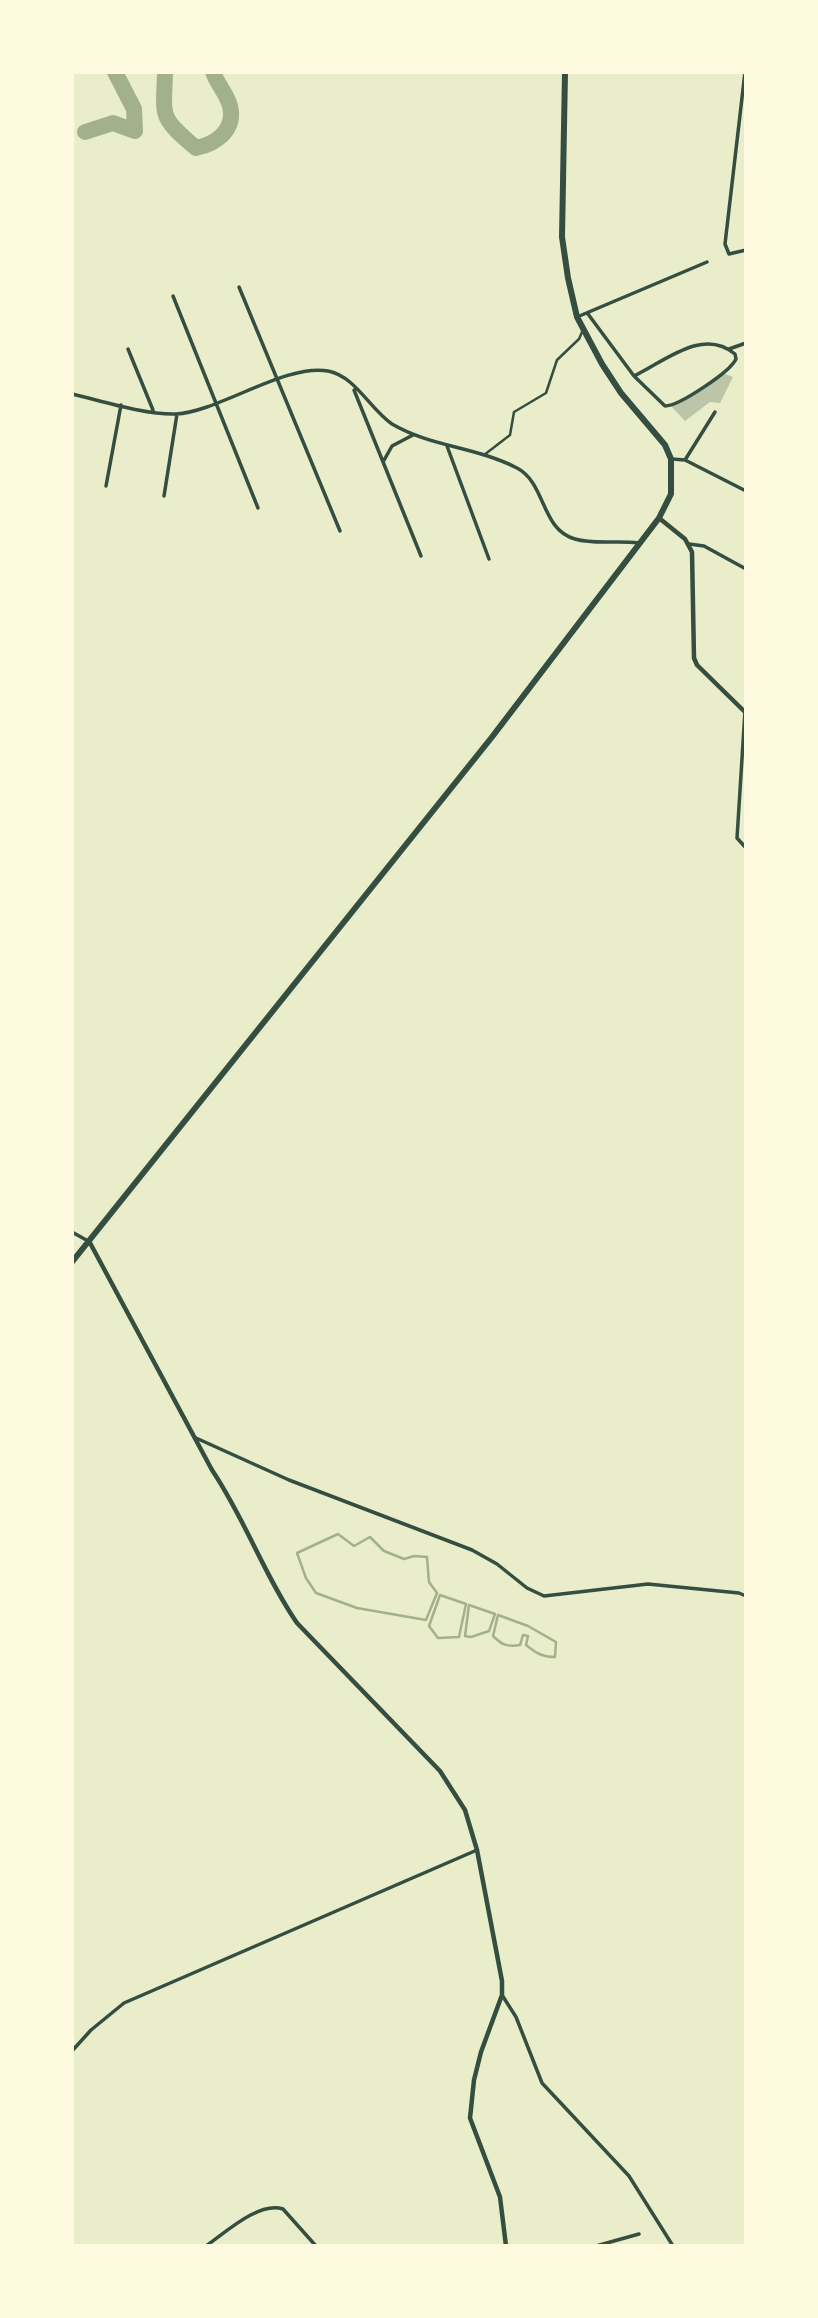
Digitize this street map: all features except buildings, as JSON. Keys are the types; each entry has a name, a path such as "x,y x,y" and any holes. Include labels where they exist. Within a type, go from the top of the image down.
{"main road":[{"path":"72,1262 492,737 659,518 671,494 671,458 665,445 621,393 577,317 562,237 565,72"}],"street":[{"path":"745,72 725,250 729,254 746,250"},
{"path":"577,317 707,262"},
{"path":"239,287 340,531"},
{"path":"173,296 258,508"},
{"path":"588,314 634,376 659,403 671,406 730,368 736,359 729,349 713,343 702,343 634,376"},
{"path":"484,456 510,435 514,412 546,393 557,360 579,340 583,327"},
{"path":"729,349 746,343"},
{"path":"128,349 153,410"},
{"path":"72,394 177,414 278,380 318,370 342,376 375,410 413,435 484,456 526,474 556,529 565,535 588,542 640,543"},
{"path":"352,385 421,556"},
{"path":"106,486 121,405"},
{"path":"685,460 715,412"},
{"path":"164,496 177,414"},
{"path":"383,462 392,446 413,435"},
{"path":"447,446 489,559"},
{"path":"671,458 685,460 746,491"},
{"path":"659,518 689,544 704,546 746,569"},
{"path":"689,544 694,658 746,712 737,838 746,848"},
{"path":"72,1232 89,1241 234,1503 284,1604 297,1623 440,1772 465,1810 477,1850 501,1968 502,1995 481,2052 470,2118 500,2197 506,2246"},
{"path":"196,1438 289,1480 472,1550 497,1564 527,1588 544,1596 648,1584 746,1596"},
{"path":"72,2052 97,2024 133,1999 477,1850"},
{"path":"502,1995 516,2017 542,2083 629,2176 673,2246"},
{"path":"206,2246 257,2213 279,2207 316,2246"},
{"path":"596,2246 639,2234"}],"waterway":[{"path":"85,132 113,123 135,131 134,109 115,72"},
{"path":"165,72 166,115 175,129 196,148 217,139 230,122 229,102 213,72"},
{"path":"338,1534 354,1546 370,1537 384,1551 404,1559 414,1556 427,1557 429,1582 437,1593 426,1620 357,1608 316,1593 306,1578 297,1553 338,1534"},
{"path":"440,1595 466,1604 459,1637 438,1638 429,1626 440,1595"},
{"path":"469,1605 495,1614 489,1631 471,1637 465,1636 469,1605"},
{"path":"498,1615 528,1626 556,1642 555,1657 543,1655 526,1645 528,1636 523,1635 520,1645 505,1645 499,1641 493,1636 498,1615"}]}
